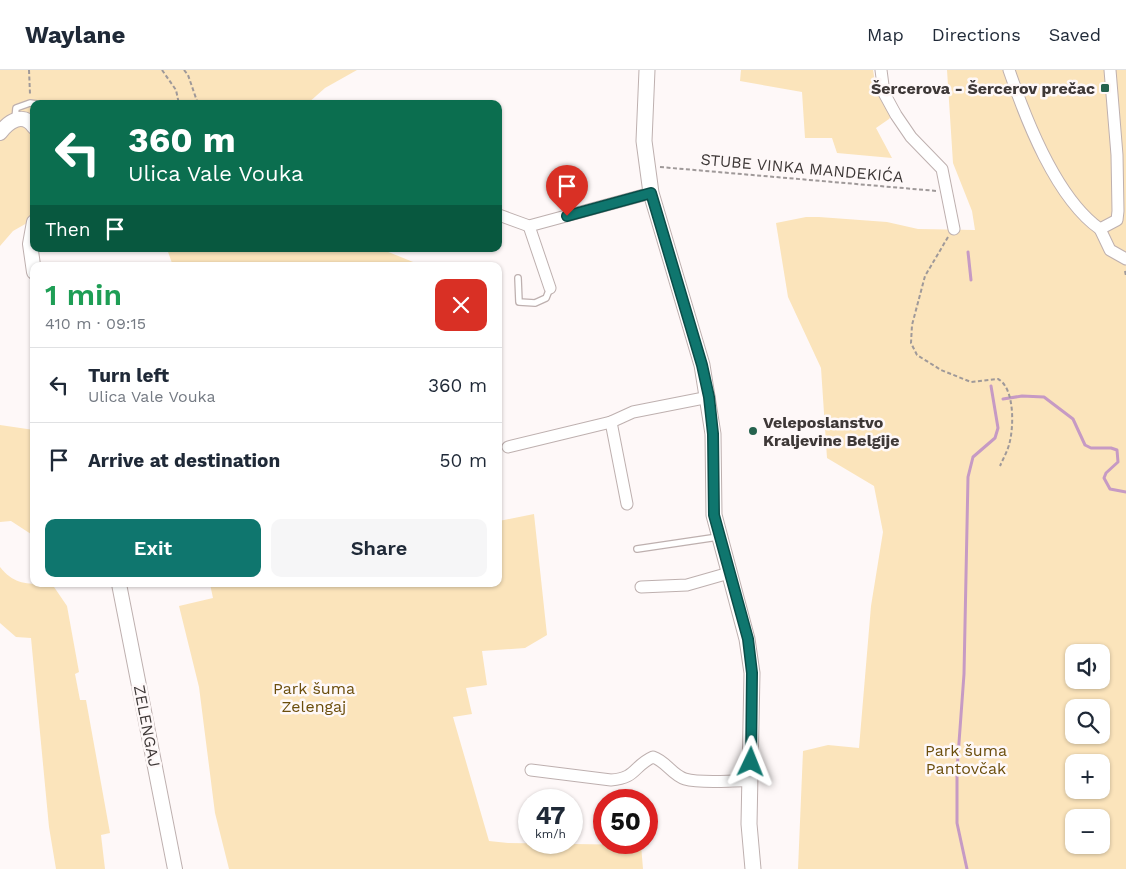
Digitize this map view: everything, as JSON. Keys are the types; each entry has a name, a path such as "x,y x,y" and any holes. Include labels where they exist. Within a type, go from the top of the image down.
{"main road":[{"path":"647,70 644,140 651,193 702,365 709,397 713,434 714,515 718,537 748,639 752,673 749,824 754,869"}],"street":[{"path":"880,70 884,93 896,115 911,137 942,169 954,229"},
{"path":"1010,70 1040,151 1086,220 1100,229 1110,250 1126,259"},
{"path":"1100,229 1117,220 1118,211 1117,155 1110,70"},
{"path":"0,133 7,123 14,119 23,119 30,124"},
{"path":"502,216 529,226 651,193"},
{"path":"529,226 550,288"},
{"path":"508,447 611,422 633,412 709,397"},
{"path":"611,422 627,504"},
{"path":"641,587 687,585 729,573"},
{"name":"ZELENGAJ","path":"120,587 175,869"},
{"path":"531,770 611,780 623,779 632,775 646,760 653,757 661,760 674,774 686,779 750,781"}],"lane":[{"path":"14,119 16,108 30,103"},
{"path":"518,278 519,302 535,303 546,298 550,288"},
{"path":"637,549 718,537"}],"path":[{"path":"30,70 30,103"},
{"path":"162,70 176,90 178,100"},
{"path":"184,70 188,75 197,100"},
{"name":"STUBE VINKA MANDEKIĆA","path":"655,166 946,192"},
{"path":"954,229 926,276 912,325 911,343 917,355 941,370 971,382 998,379 1006,387 1011,402 1010,444 1000,466"}],"green space":[{"path":"0,70 357,70 325,88 312,100 30,100 30,221 13,231 0,246"},
{"path":"741,70 873,70 876,88 891,116 876,128 892,158 837,153 832,138 805,138 802,92 740,81"},
{"name":"Park šuma Pantovčak","path":"947,70 1126,70 1126,869 798,869 803,751 828,745 859,748 871,606 883,532 874,486 827,458 821,368 788,297 776,223 806,217 819,217 887,222 918,229 975,230 972,211 953,163"},
{"path":"168,252 388,252 413,262 172,262"},
{"path":"0,425 30,429 30,533 11,521 0,522"},
{"name":"Park šuma Zelengaj","path":"534,514 547,635 525,648 482,651 487,685 466,688 472,714 453,717 489,841 518,843 518,854 583,854 583,844 593,844 593,854 642,854 643,869 229,869 215,813 199,687 179,606 213,598 211,587 502,587 502,520"},
{"path":"0,567 11,578 30,584 30,587 54,587 67,606 79,672 75,674 80,700 86,700 110,833 101,835 105,869 56,869 49,827 31,638 16,637 0,623"}],"waterway":[{"path":"968,252 971,280"},
{"path":"967,869 957,823 957,770 964,674 968,477 973,457 995,438 998,428 991,386"},
{"path":"1003,399 1022,396 1044,397 1073,419 1085,445 1091,448 1111,448 1117,450 1118,462 1106,473 1104,478 1110,489 1126,492"}],"place":[{"name":"Šercerova - Šercerov prečac","path":"1105,88"},
{"name":"Veleposlanstvo Kraljevine Belgije","path":"753,431"}],"route":[{"path":"567,216 651,193 702,365 709,397 713,434 714,515 718,537 748,639 752,673 751,762"}]}
